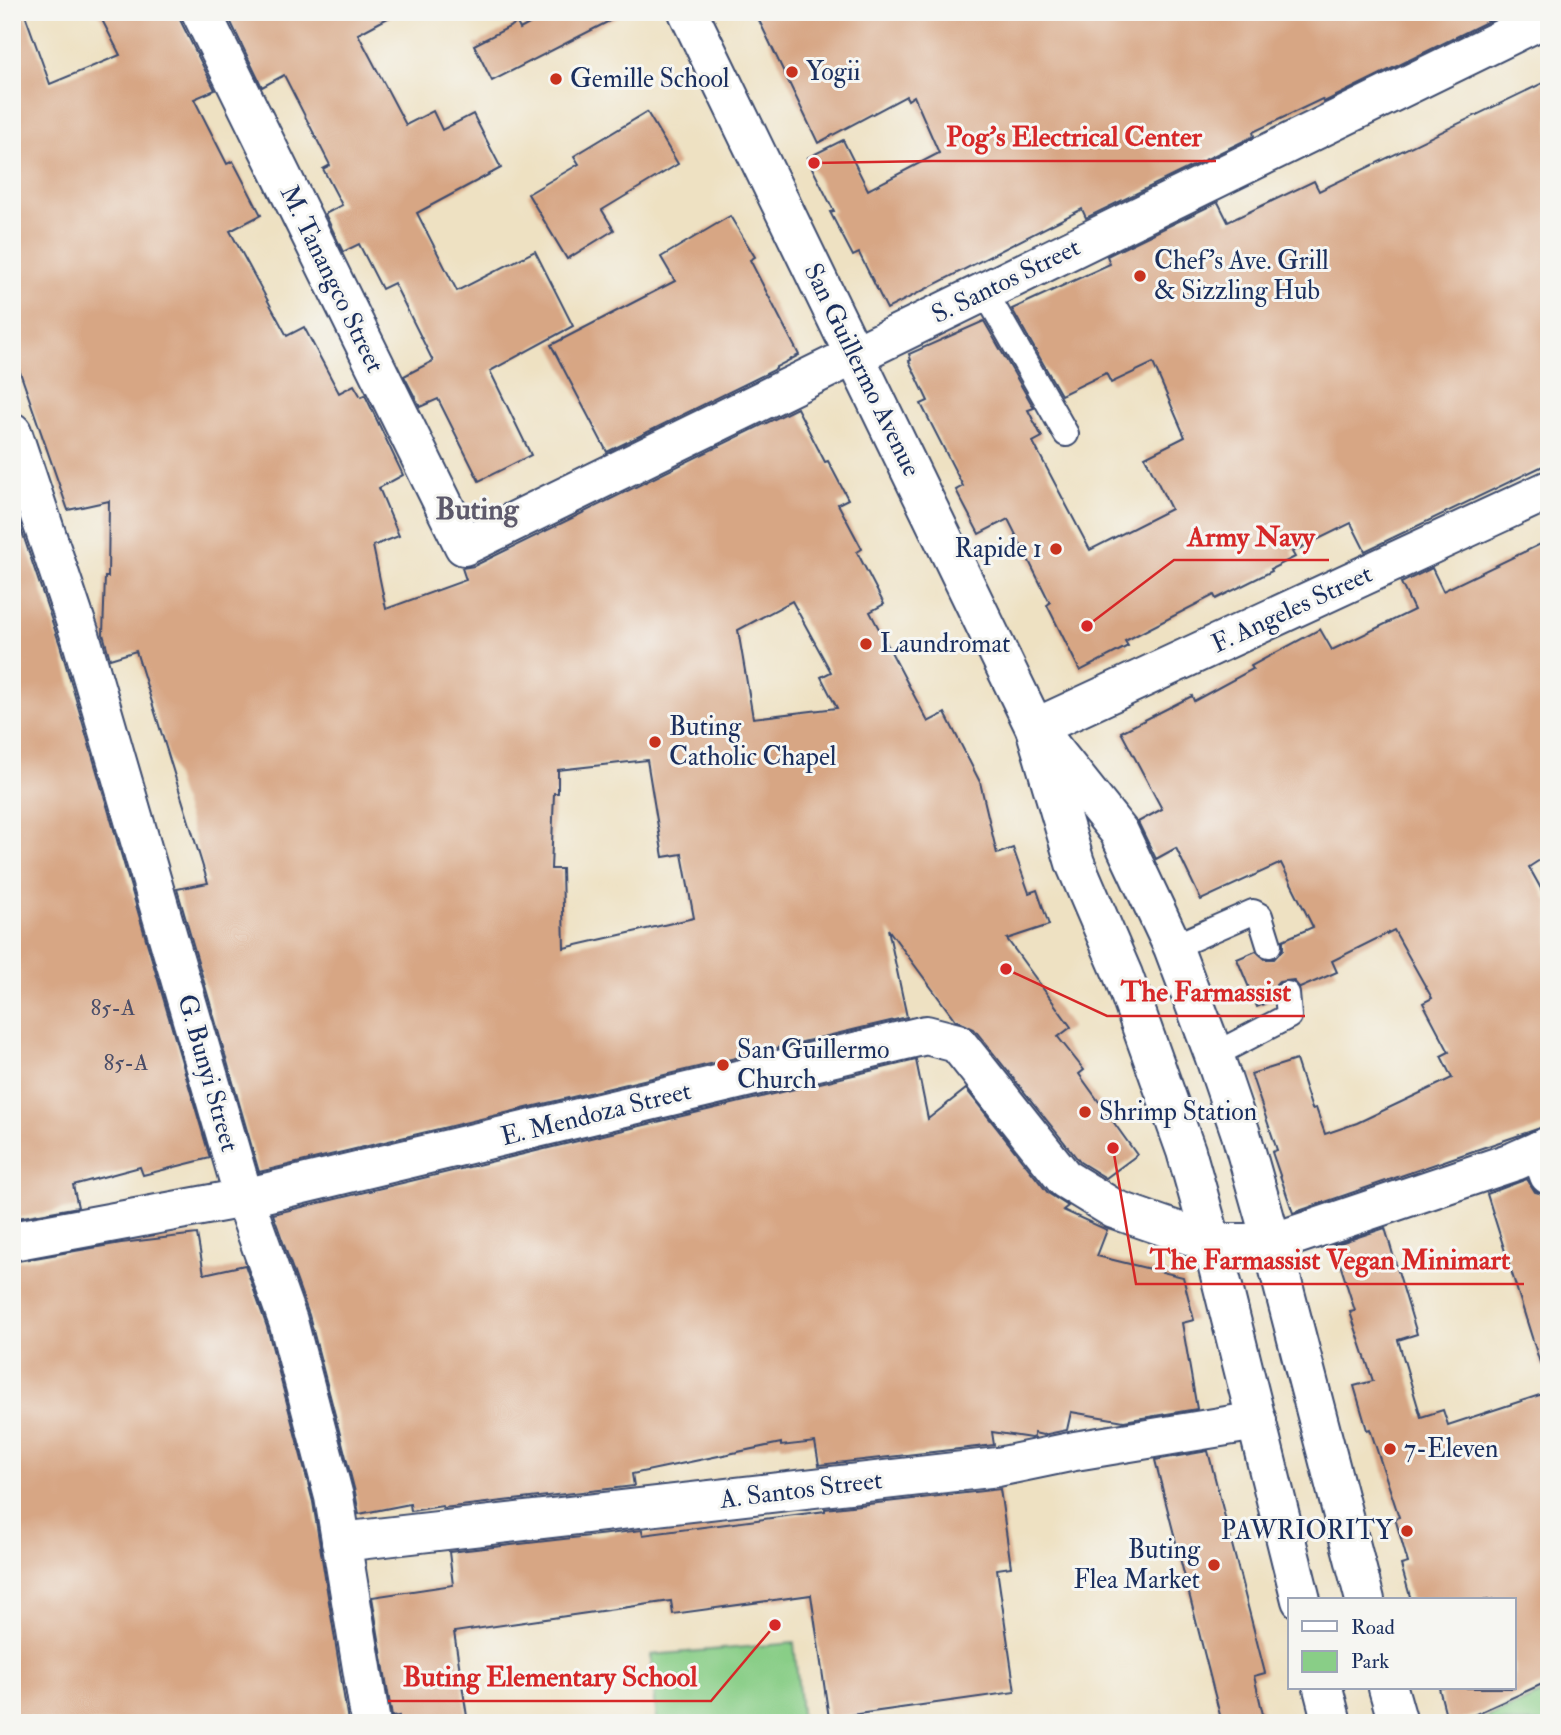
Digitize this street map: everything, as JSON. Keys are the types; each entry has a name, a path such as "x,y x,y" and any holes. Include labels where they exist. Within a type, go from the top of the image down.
{"street":[{"name":"M. Tanangco Street","path":"201,12 464,545"},
{"name":"San Guillermo Avenue","path":"688,12 1035,728 1074,863 1123,975 1186,1151 1212,1242 1301,1598"},
{"name":"S. Santos Street","path":"464,545 1549,16"},
{"name":"G. Bunyi Street","path":"12,432 82,638 244,1198 288,1321 334,1497 371,1723"},
{"name":"F. Angeles Street","path":"1035,728 1549,490"},
{"name":"San Guillermo Avenue","path":"1035,728 1119,832 1173,947 1214,1055 1241,1134 1272,1243 1364,1598"},
{"name":"E. Mendoza Street","path":"12,1241 244,1198 926,1035 957,1043 1065,1179 1114,1209 1212,1242 1272,1243 1515,1161 1546,1157"},
{"name":"A. Santos Street","path":"341,1542 998,1467 1075,1451 1257,1421"},
{"path":"1324,1690 1332,1723"},
{"path":"1389,1690 1398,1723"}],"lane":[{"path":"985,292 1066,434"},
{"path":"1173,947 1253,912 1260,916 1269,945"},
{"path":"1214,1055 1289,1016 1287,994"}],"green space":[{"path":"794,1643 802,1723 657,1723 651,1655"},
{"path":"1549,1691 1549,1723 1475,1723"}],"building":[{"path":"12,12 24,12 50,84 120,55 98,12 179,12 181,22 215,90 194,99 227,164 233,161 261,215 230,231 287,336 304,327 339,393 354,385 361,397 365,395 403,475 379,488 399,536 373,546 386,609 466,580 462,568 474,566 797,408 848,499 838,504 862,549 857,552 884,604 870,612 928,722 945,713 980,782 997,854 1013,848 1029,893 1037,890 1049,925 1007,939 1071,1027 1058,1037 1084,1070 1079,1074 1137,1155 1106,1178 1080,1162 974,1029 955,1020 888,929 907,1017 259,1172 177,889 208,883 136,651 110,659 103,634 105,577 108,577 109,501 68,510 12,349","holes":["792,601 831,672 821,677 837,708 753,718 738,630","647,760 663,857 682,854 694,918 564,948 562,869 551,869 554,793 558,793 558,770"]},
{"path":"226,12 399,12 358,34 406,125 433,111 442,130 473,114 501,168 417,213 457,291 535,251 573,326 490,371 531,455 479,481 438,399 420,407 404,376 433,361 394,283 382,289 359,244 343,252 325,214 342,205 323,169 330,165 284,75 262,87"},
{"path":"551,12 627,12 492,81 474,45 517,23 520,29"},
{"path":"755,12 1507,12 1324,102 1322,99 1253,132 1254,136 1086,218 1082,209 887,309 859,253 853,256 830,212 834,211 807,158 843,140 868,190 939,153 914,96 908,100 906,96 818,143"},
{"path":"1549,80 1549,463 1365,551 1351,523 1292,552 1295,557 1271,569 1272,571 1216,599 1214,595 1125,641 1128,646 1080,671 1008,519 979,534 956,490 963,486 921,404 928,401 909,361 909,354 984,321 1034,408 1028,410 1042,437 1033,442 1090,550 1171,509 1145,457 1185,437 1153,363 1111,383 1106,373 1061,395 1012,309 1110,264 1107,256 1218,202 1228,222 1314,181 1319,191"},
{"path":"647,112 678,164 602,210 614,230 567,259 528,194 579,164 574,156"},
{"path":"730,216 755,257 750,260 799,355 776,369 607,452 551,345 675,281 661,257"},
{"path":"12,502 60,645 210,1158 143,1175 140,1167 73,1185 78,1207 12,1219"},
{"path":"1549,540 1549,854 1529,867 1549,903 1549,1125 1293,1213 1272,1152 1277,1150 1251,1074 1296,1060 1312,1109 1316,1108 1325,1134 1357,1123 1452,1078 1441,1056 1449,1052 1423,1003 1432,998 1394,930 1332,961 1337,972 1300,988 1293,980 1279,982 1273,988 1273,1000 1257,1007 1237,959 1256,951 1265,959 1274,959 1283,949 1283,940 1313,927 1281,863 1201,900 1176,848 1156,859 1138,822 1162,809 1121,732 1192,696 1194,701 1253,669 1251,666 1320,629 1332,650 1414,610 1401,583 1432,568 1443,591"},
{"path":"916,1060 928,1119 966,1089 1048,1193 1068,1206 1063,1210 1107,1230 1097,1256 1183,1277 1194,1320 1182,1323 1197,1409 1124,1421 1071,1412 1067,1430 1043,1435 1034,1433 1031,1438 992,1432 994,1445 819,1465 815,1442 781,1446 781,1443 632,1474 634,1486 411,1511 410,1504 359,1514 309,1315 273,1214"},
{"path":"1527,1179 1535,1192 1549,1196 1549,1365 1541,1366 1487,1194"},
{"path":"1385,1228 1417,1334 1398,1340 1421,1417 1443,1410 1448,1425 1549,1392 1549,1681 1456,1723 1448,1723 1440,1690 1516,1690 1516,1598 1410,1598 1401,1565 1408,1563 1395,1518 1399,1517 1354,1386 1373,1381 1350,1312 1355,1311 1334,1245"},
{"path":"197,1234 204,1274 245,1265 267,1327 313,1502 348,1721 12,1723 12,1262 121,1243"},
{"name":"Buting Flea Market","path":"1208,1451 1265,1673 1254,1676 1265,1723 1222,1723 1155,1460"},
{"path":"1000,1489 1011,1567 997,1569 1015,1692 829,1718 811,1595 673,1614 671,1601 454,1632 468,1723 400,1723 399,1716 392,1717 372,1597 453,1585 449,1552 642,1530 643,1535 825,1509"}],"place":[{"name":"Yogii","path":"792,72"},
{"name":"Gemille School","path":"556,79"},
{"name":"Pog's Electrical Center","path":"814,163"},
{"name":"Chef's Ave. Grill & Sizzling Hub","path":"1140,276"},
{"name":"Rapide 1","path":"1056,549"},
{"name":"Army Navy","path":"1087,626"},
{"name":"Laundromat","path":"866,644"},
{"name":"Buting Catholic Chapel","path":"655,742"},
{"name":"The Farmassist","path":"1006,969"},
{"name":"San Guillermo Church","path":"723,1065"},
{"name":"Shrimp Station","path":"1085,1112"},
{"name":"The Farmassist Vegan Minimart","path":"1113,1148"},
{"name":"7-Eleven","path":"1390,1449"},
{"name":"PAWRIORITY","path":"1407,1531"},
{"name":"Buting Flea Market","path":"1214,1565"},
{"name":"Buting Elementary School","path":"775,1625"}],"district":[{"name":"Buting","path":"477,509"}]}
